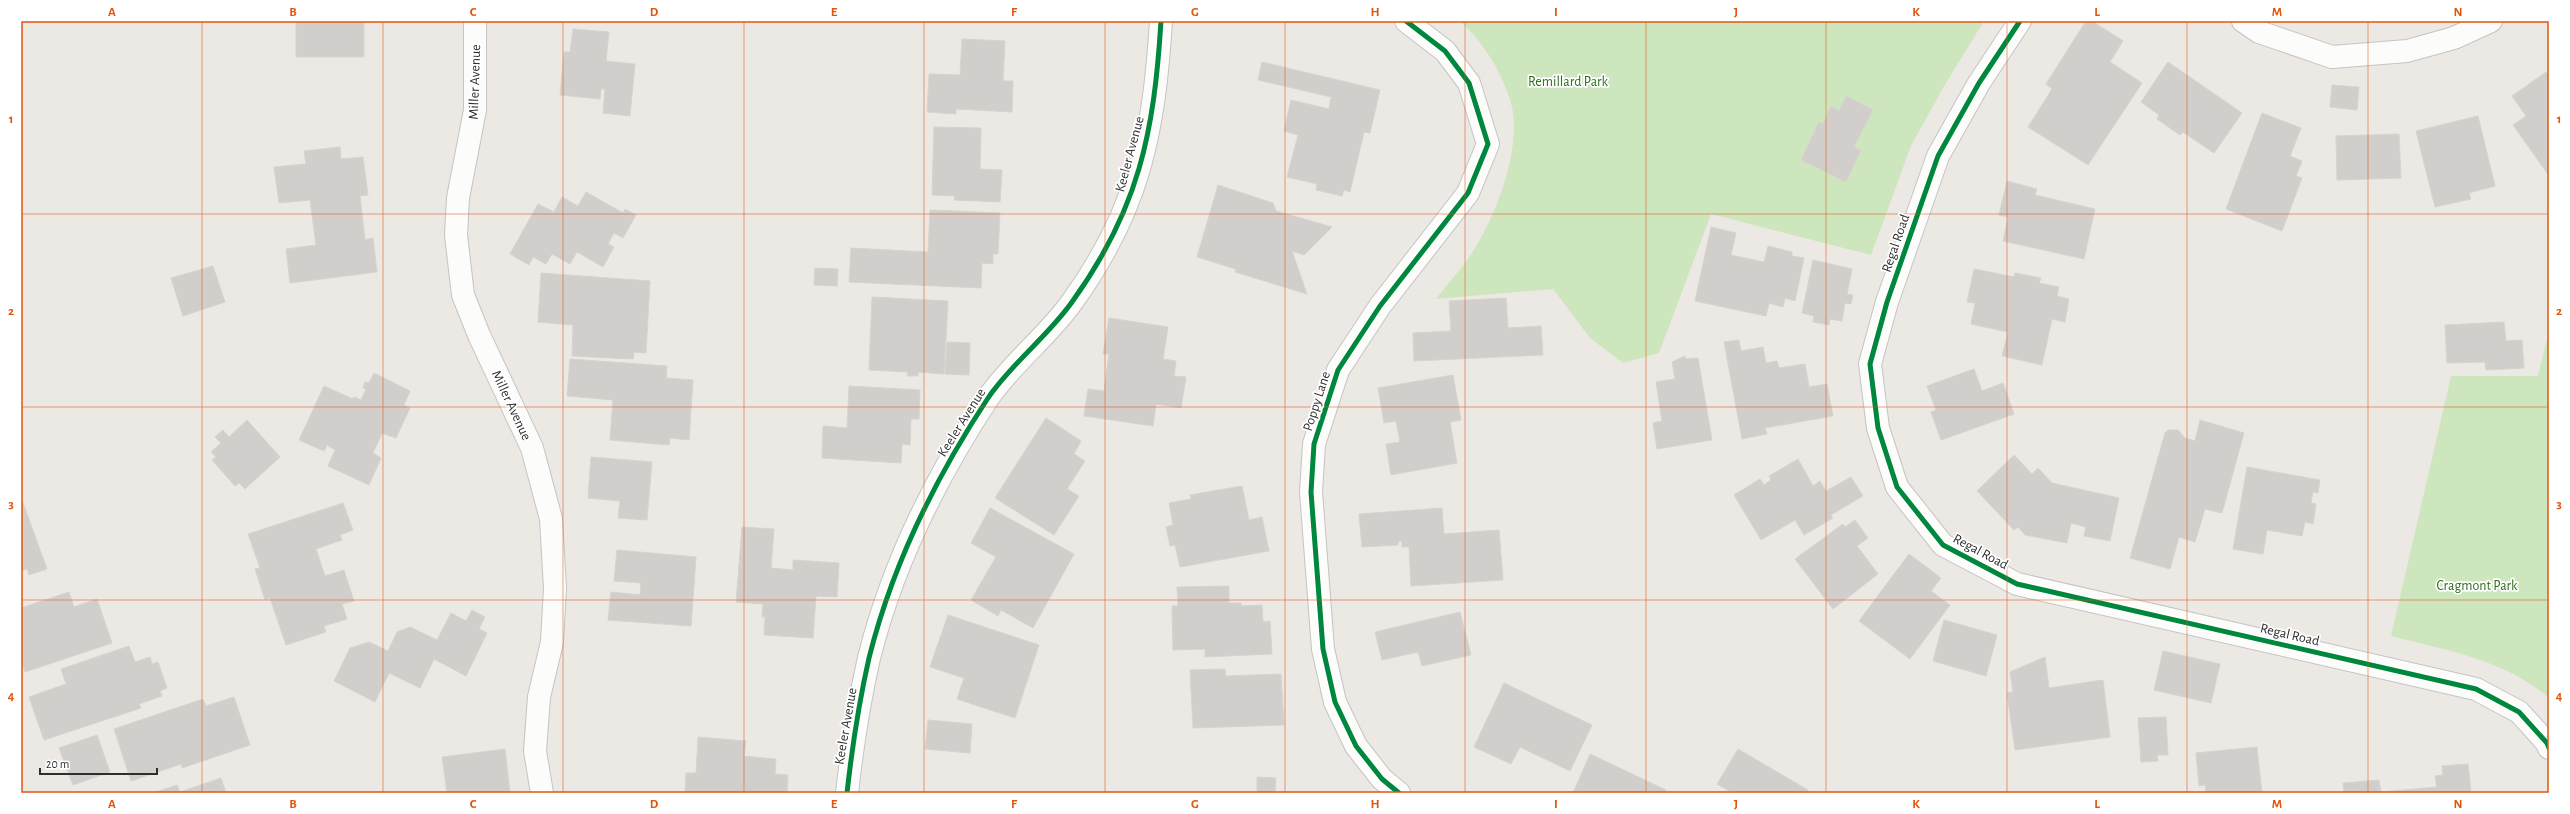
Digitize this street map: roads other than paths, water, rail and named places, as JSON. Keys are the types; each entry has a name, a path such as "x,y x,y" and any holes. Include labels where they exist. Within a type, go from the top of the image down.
{"street":[{"name":"Miller Avenue","path":"475,21 475,110 458,198 456,235 463,296 479,335 532,448 551,519 555,588 552,642 539,697 536,751 542,793"},
{"name":"Keeler Avenue","path":"847,793 852,748 870,657 892,588 918,520 952,457 989,396 1072,302 1120,223 1137,181 1149,136 1158,76 1161,21"},
{"name":"Poppy Lane","path":"1399,793 1382,778 1356,746 1335,702 1322,642 1311,492 1314,444 1338,370 1380,306 1468,194 1488,144 1469,83 1445,51 1406,21"},
{"name":"Regal Road","path":"2020,21 1979,83 1938,156 1887,302 1870,364 1878,428 1897,487 1943,545 2017,584 2476,690 2518,712 2547,743 2549,748"},
{"path":"2243,21 2259,32 2332,57 2407,51 2454,38 2491,21"}],"park label":[{"name":"Remillard Park","path":"1568,81"},
{"name":"Cragmont Park","path":"2477,585"}]}
